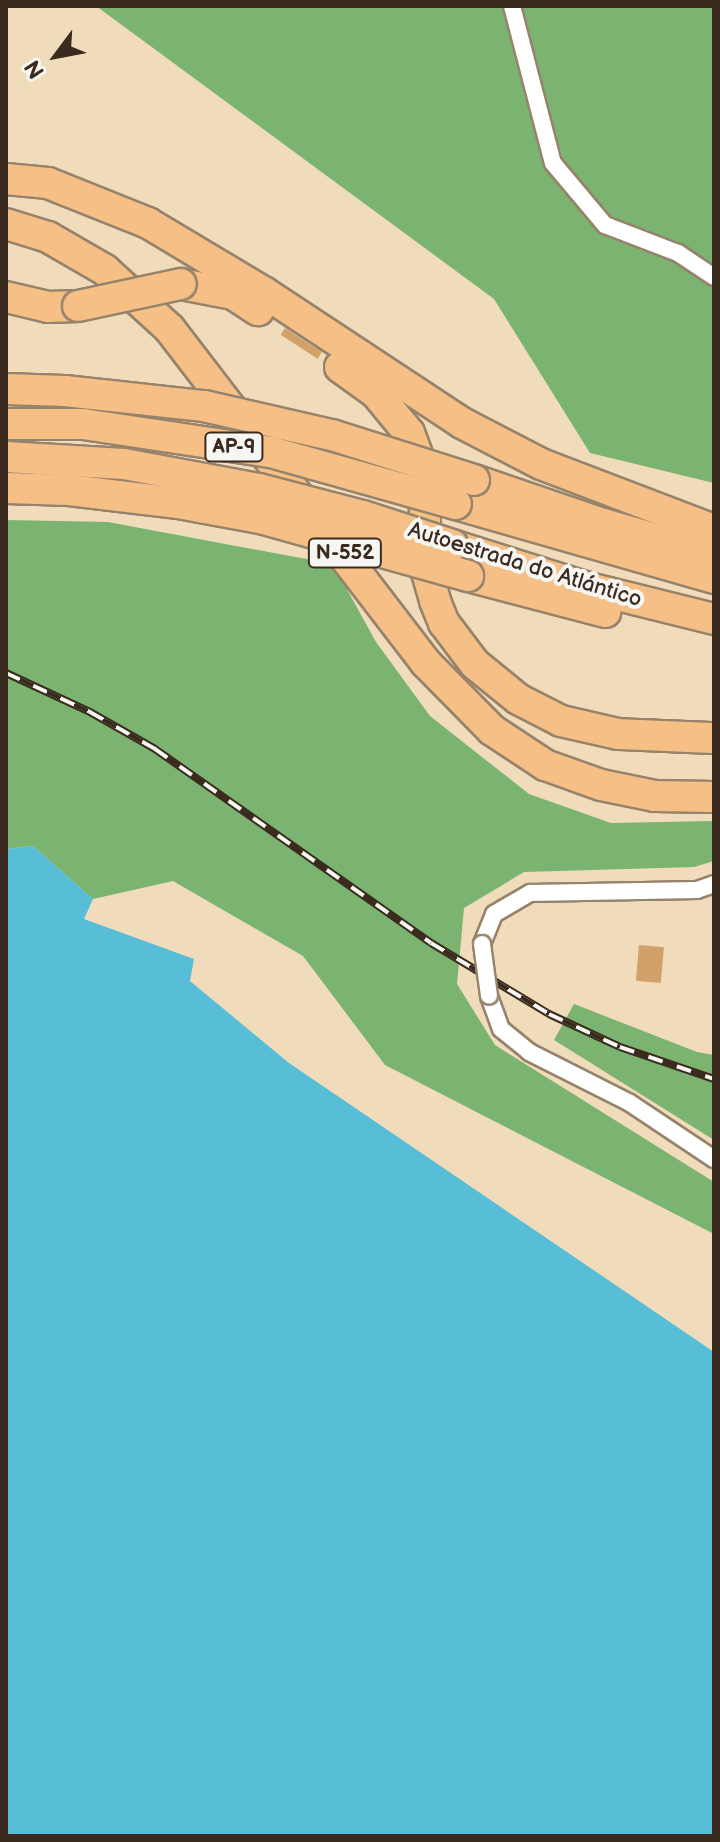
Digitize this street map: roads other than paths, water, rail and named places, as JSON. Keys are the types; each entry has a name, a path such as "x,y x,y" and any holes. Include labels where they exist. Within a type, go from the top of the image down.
{"highway":[{"path":"6,179 48,183 148,223 265,293 462,423 541,464 714,530"},
{"name":"N-552","path":"6,224 48,237 105,270 169,328 426,663 492,730 545,765 601,785 655,796 714,797"},
{"path":"6,297 48,307 78,306 181,284 233,294 306,340 376,393 409,433 424,473 426,569 435,601 460,646 498,684 539,712 585,728 651,738 714,738"},
{"path":"6,389 65,391 204,406 332,435 603,524 714,556"},
{"name":"Autoestrada do Atlántico","path":"6,424 83,424 271,452 714,578"},
{"name":"Autoestrada do Atlántico","path":"6,457 124,464 259,489 363,516 585,587 714,619"},
{"path":"6,488 69,490 250,516 591,609 714,633"}],"street":[{"path":"512,6 553,163 605,225 678,253 714,277"},
{"path":"714,884 697,890 530,893 494,914 482,944 489,996 501,1029 529,1052 630,1103 714,1159"}],"water":[{"path":"33,846 93,899 84,919 194,959 190,981 289,1063 714,1352 714,1836 6,1836 6,849"}],"railway":[{"path":"6,673 90,712 155,749 431,943 549,1014 620,1047 714,1079"}]}
